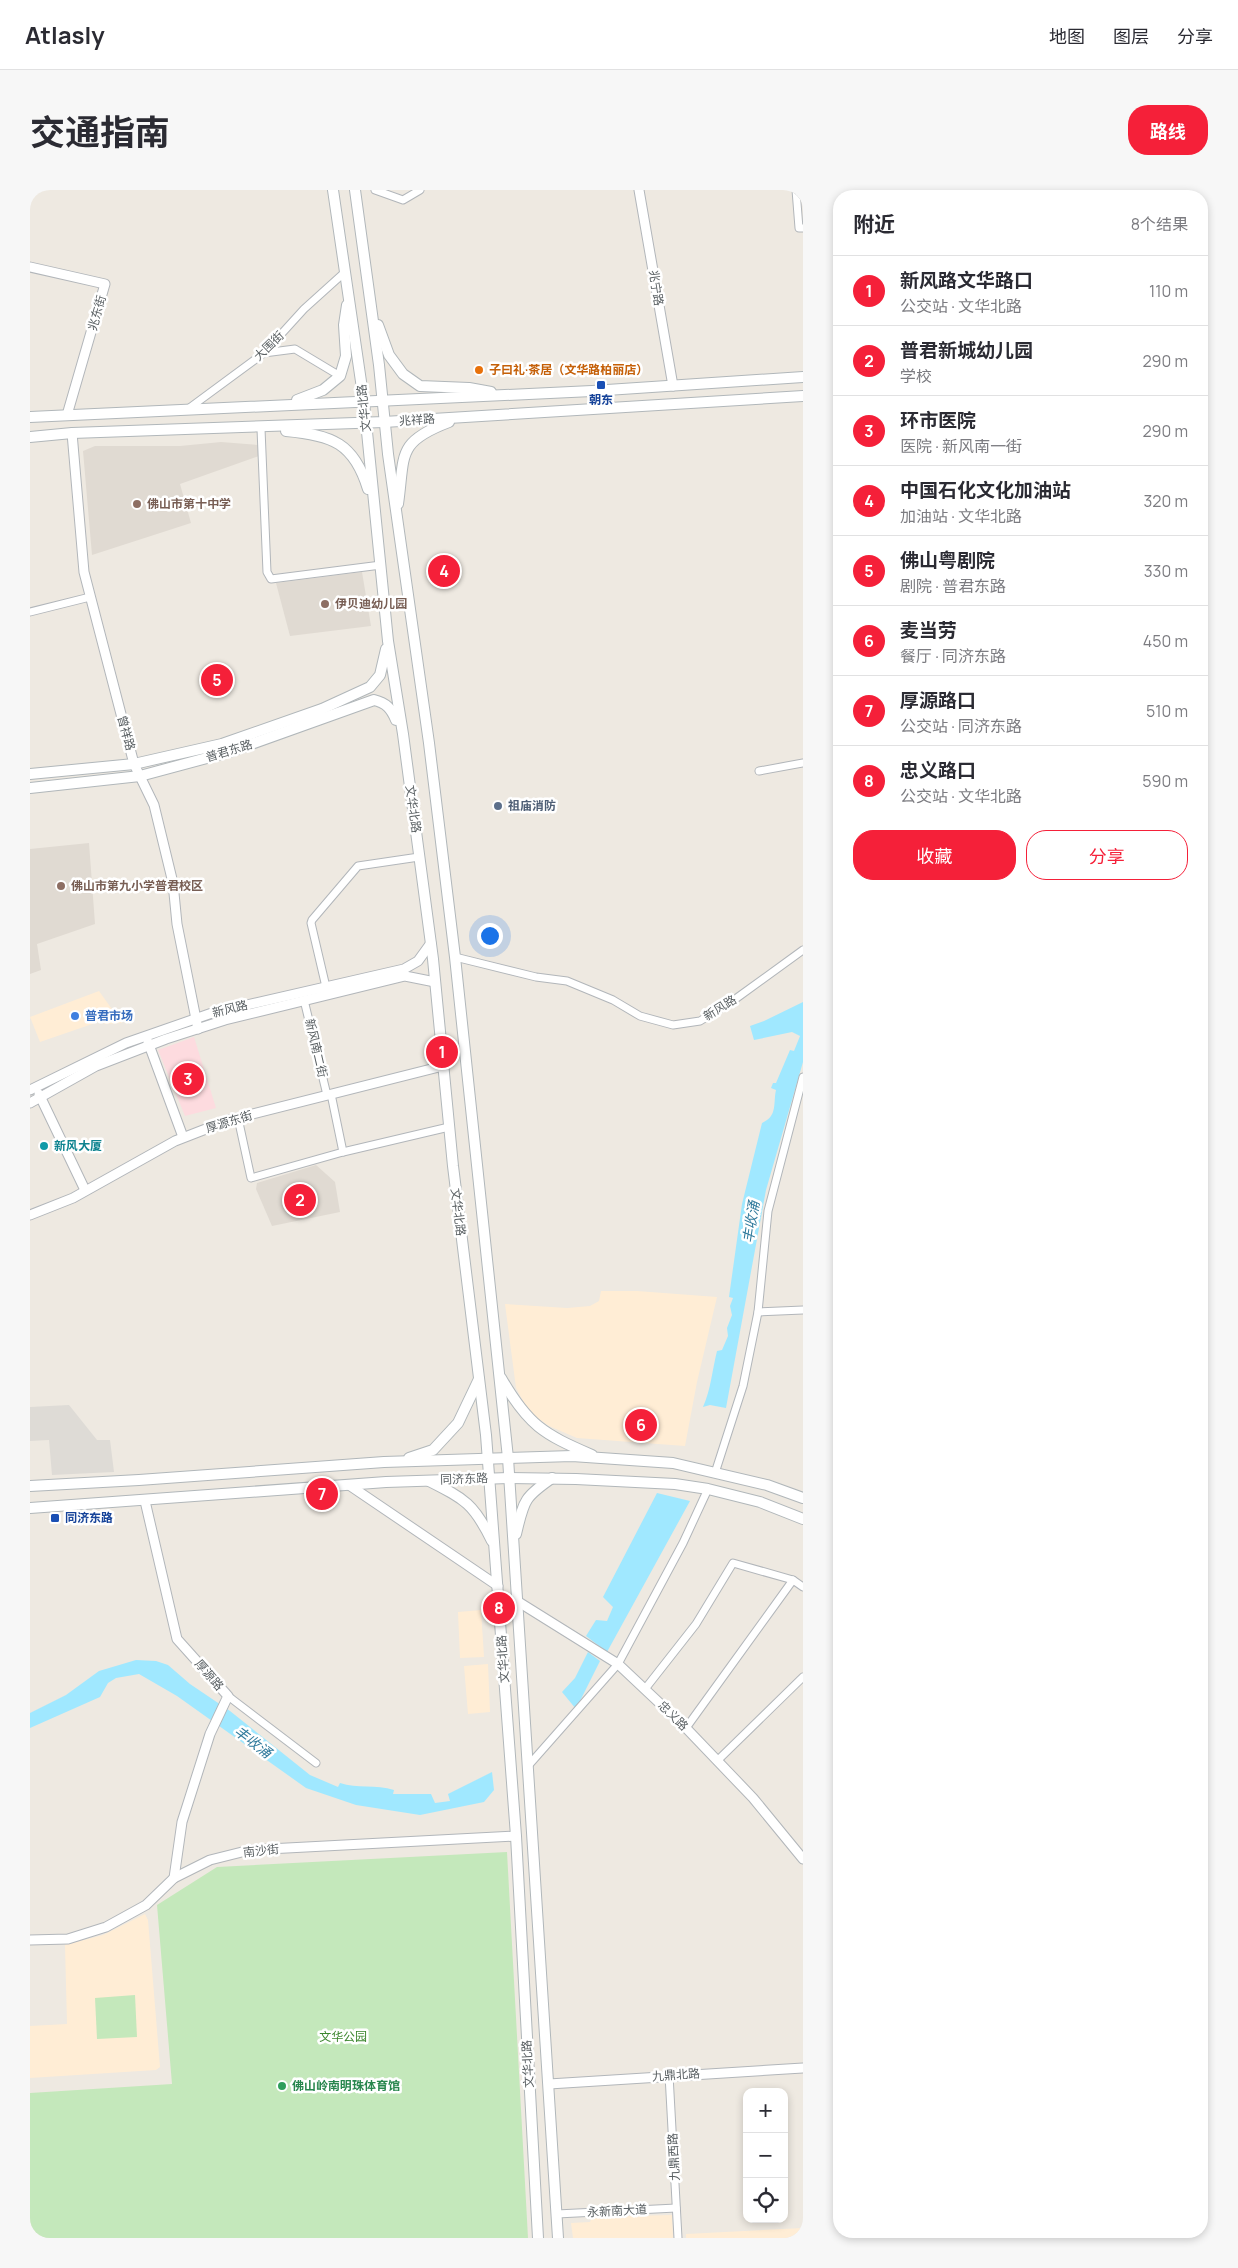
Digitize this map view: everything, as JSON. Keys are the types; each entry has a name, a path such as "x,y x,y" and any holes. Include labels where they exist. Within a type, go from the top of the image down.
{"main road":[{"name":"文华北路","path":"333,190 364,402 388,641 403,734 431,944 449,1127 490,1478 516,1836 538,2238"},
{"name":"文华北路","path":"355,190 455,957 508,1458 558,2238"},
{"path":"267,406 301,400 323,390 340,376 346,356 344,325 348,294"},
{"path":"370,299 389,356 403,374 420,386 470,388 504,395"},
{"name":"兆祥路","path":"30,417 504,395 803,377"},
{"name":"兆祥路","path":"30,437 72,433 460,418 803,396"},
{"path":"397,518 403,458 409,445 426,430 460,418"},
{"path":"251,427 327,437 348,450 362,468 376,516"},
{"path":"388,641 380,675 370,687 374,700 383,702 392,709 403,734"},
{"name":"普君东路","path":"30,774 134,764 222,744 322,709 370,687"},
{"name":"普君东路","path":"30,788 140,776 230,752 374,700"},
{"path":"498,1374 517,1406 535,1425 561,1442 600,1458"},
{"path":"400,1461 433,1450 458,1423 479,1378"},
{"name":"同济东路","path":"30,1486 400,1461 572,1456 674,1464 767,1485 803,1498"},
{"path":"513,1545 523,1507 531,1492 552,1478"},
{"name":"同济东路","path":"30,1508 428,1480 552,1478 675,1484 708,1489 760,1502 803,1519"},
{"path":"428,1480 460,1496 479,1515 495,1547"}],"street":[{"path":"376,190 403,200"},
{"path":"403,200 406,190"},
{"path":"403,200 420,190"},
{"name":"兆宁路","path":"639,190 672,386"},
{"path":"797,190 799,228 803,228"},
{"name":"兆东街","path":"30,267 105,284 67,415"},
{"name":"大围街","path":"186,411 264,353 304,309 345,272"},
{"path":"264,353 295,348 340,376"},
{"path":"262,429 268,572 271,579 381,565"},
{"name":"曾祥路","path":"72,433 84,572 134,764 154,805 173,883 177,924 198,1028"},
{"path":"30,612 90,597"},
{"path":"759,771 803,763"},
{"path":"326,987 311,923 312,920 358,866 419,857"},
{"name":"新风路","path":"31,1089 126,1043 197,1018 404,969 418,961 431,944"},
{"name":"新风路","path":"455,957 536,977 567,981 613,1000 640,1016 673,1025 700,1020 734,1000 803,950"},
{"name":"新风路","path":"30,1103 96,1066 224,1020 405,976 435,982"},
{"name":"新风南二街","path":"304,1000 343,1152"},
{"path":"145,1036 183,1138"},
{"name":"厚源东街","path":"30,1215 72,1198 183,1138 238,1118 443,1066"},
{"path":"715,1473 743,1386 758,1312 768,1211 803,1077"},
{"path":"31,1089 40,1097 84,1190"},
{"path":"238,1118 251,1178 343,1152 449,1127"},
{"path":"758,1312 803,1310"},
{"path":"349,1485 498,1586"},
{"path":"528,1766 616,1662 683,1543 708,1489"},
{"name":"厚源路","path":"145,1501 177,1639 228,1696 210,1734 182,1822 174,1878"},
{"path":"645,1689 696,1624 733,1563 794,1580 803,1587"},
{"path":"686,1728 794,1580"},
{"name":"忠义路","path":"517,1601 616,1662 686,1728 753,1798 803,1859"},
{"path":"717,1761 803,1677"},
{"path":"228,1696 316,1763"},
{"name":"南沙街","path":"30,1940 68,1939 106,1927 146,1905 174,1878 210,1860 250,1850 516,1836"},
{"name":"九鼎北路","path":"549,2084 803,2068"},
{"name":"九鼎西路","path":"669,2075 678,2238"},
{"name":"永新南大道","path":"557,2214 676,2208"}],"shaded area":[{"name":"佛山市第十中学","path":"221,442 258,445 262,455 180,484 191,523 92,555 83,451 95,446 180,446"},
{"name":"伊贝迪幼儿园","path":"362,572 371,626 290,636 276,583"},
{"name":"佛山市第九小学普君校区","path":"89,843 95,924 37,944 41,970 30,974 30,849"},
{"name":"普君市场","path":"99,991 122,1023 105,1024 101,1021 40,1042 30,1017"},
{"path":"194,1037 216,1108 185,1116 158,1050"},
{"path":"316,1165 335,1182 340,1212 272,1226 256,1189 257,1183"},
{"path":"601,1291 637,1291 717,1297 697,1382 685,1446 577,1438 549,1426 529,1412 516,1388 505,1304 567,1308 590,1306 599,1301"},
{"path":"69,1405 97,1440 110,1440 114,1472 52,1475 49,1440 30,1441 30,1407"},
{"path":"481,1610 484,1657 460,1658 458,1612"},
{"path":"488,1664 490,1712 468,1714 464,1666"},
{"path":"145,1914 148,1920 160,2067 156,2070 30,2078 30,2026 67,2024 65,1945 103,1935"},
{"path":"672,2215 673,2238 573,2238 571,2223 590,2222 592,2217"},
{"path":"803,2228 803,2238 686,2238 686,2234"}],"green space":[{"name":"文华公园","path":"507,1852 528,2238 30,2238 30,2093 172,2084 157,1905 217,1867"},
{"path":"135,1995 137,2037 97,2039 95,1998"}],"water":[{"name":"丰收涌","path":"803,1002 803,1062 766,1190 726,1408 710,1405 703,1407 710,1387 717,1351 722,1350 728,1336 727,1328 732,1315 730,1306 733,1298 729,1297 742,1204 762,1123 771,1117 774,1109 776,1090 771,1088 773,1083 776,1083 790,1050 794,1051 800,1036 792,1032 754,1040 750,1026"},
{"path":"657,1493 690,1501 607,1652 586,1636 596,1620 607,1621 613,1607 603,1597"},
{"path":"588,1652 600,1661 576,1709 562,1692 575,1678"},
{"name":"丰收涌","path":"136,1660 156,1661 168,1665 190,1684 230,1711 310,1775 338,1787 340,1783 353,1786 387,1788 394,1790 393,1794 431,1794 435,1803 450,1801 448,1794 492,1772 494,1790 484,1802 420,1815 356,1805 306,1788 177,1696 139,1674 116,1678 108,1683 100,1697 30,1728 30,1713 66,1695 99,1671"}],"place":[{"name":"子曰礼·茶居（文华路柏丽店）","path":"479,370"},
{"name":"朝东","path":"601,385"},
{"name":"佛山市第十中学","path":"137,504"},
{"name":"中国石化文化加油站","path":"444,571"},
{"name":"伊贝迪幼儿园","path":"325,604"},
{"name":"佛山粤剧院","path":"217,680"},
{"name":"祖庙消防","path":"498,806"},
{"name":"佛山市第九小学普君校区","path":"61,886"},
{"name":"普君市场","path":"75,1016"},
{"name":"新风路文华路口","path":"442,1052"},
{"name":"环市医院","path":"188,1079"},
{"name":"新风大厦","path":"44,1146"},
{"name":"普君新城幼儿园","path":"300,1200"},
{"name":"麦当劳","path":"641,1425"},
{"name":"厚源路口","path":"322,1494"},
{"name":"同济东路","path":"55,1518"},
{"name":"忠义路口","path":"499,1608"},
{"name":"佛山岭南明珠体育馆","path":"282,2086"}]}
